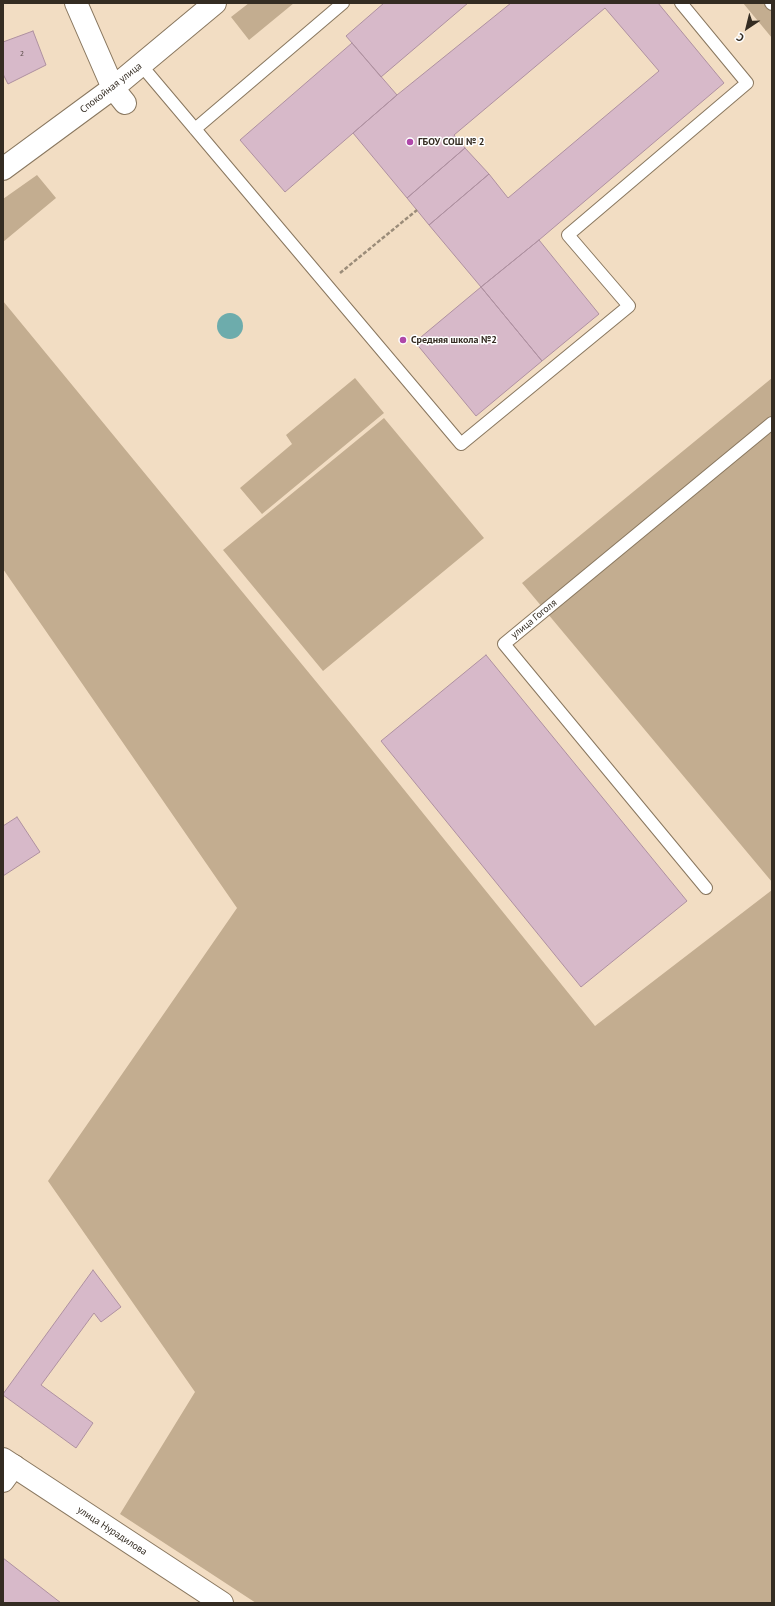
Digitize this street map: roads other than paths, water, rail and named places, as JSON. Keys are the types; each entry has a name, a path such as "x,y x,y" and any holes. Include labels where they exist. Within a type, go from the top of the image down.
{"street":[{"path":"76,3 119,95"},
{"name":"Спокойная улица","path":"3,170 119,95 141,65 215,3"},
{"name":"улица Нурадилова","path":"7,1469 222,1603"}],"lane":[{"path":"195,129 344,3"},
{"path":"141,65 461,444 629,306 568,235 747,83 681,3"},
{"name":"улица Гоголя","path":"706,888 504,644 772,423"}],"water":[{"path":"230,313 239,317 243,326 239,335 230,339 221,335 217,326 221,317"}],"place":[{"name":"ГБОУ СОШ № 2","path":"410,142"},
{"name":"Средняя школа №2","path":"403,340"}]}
